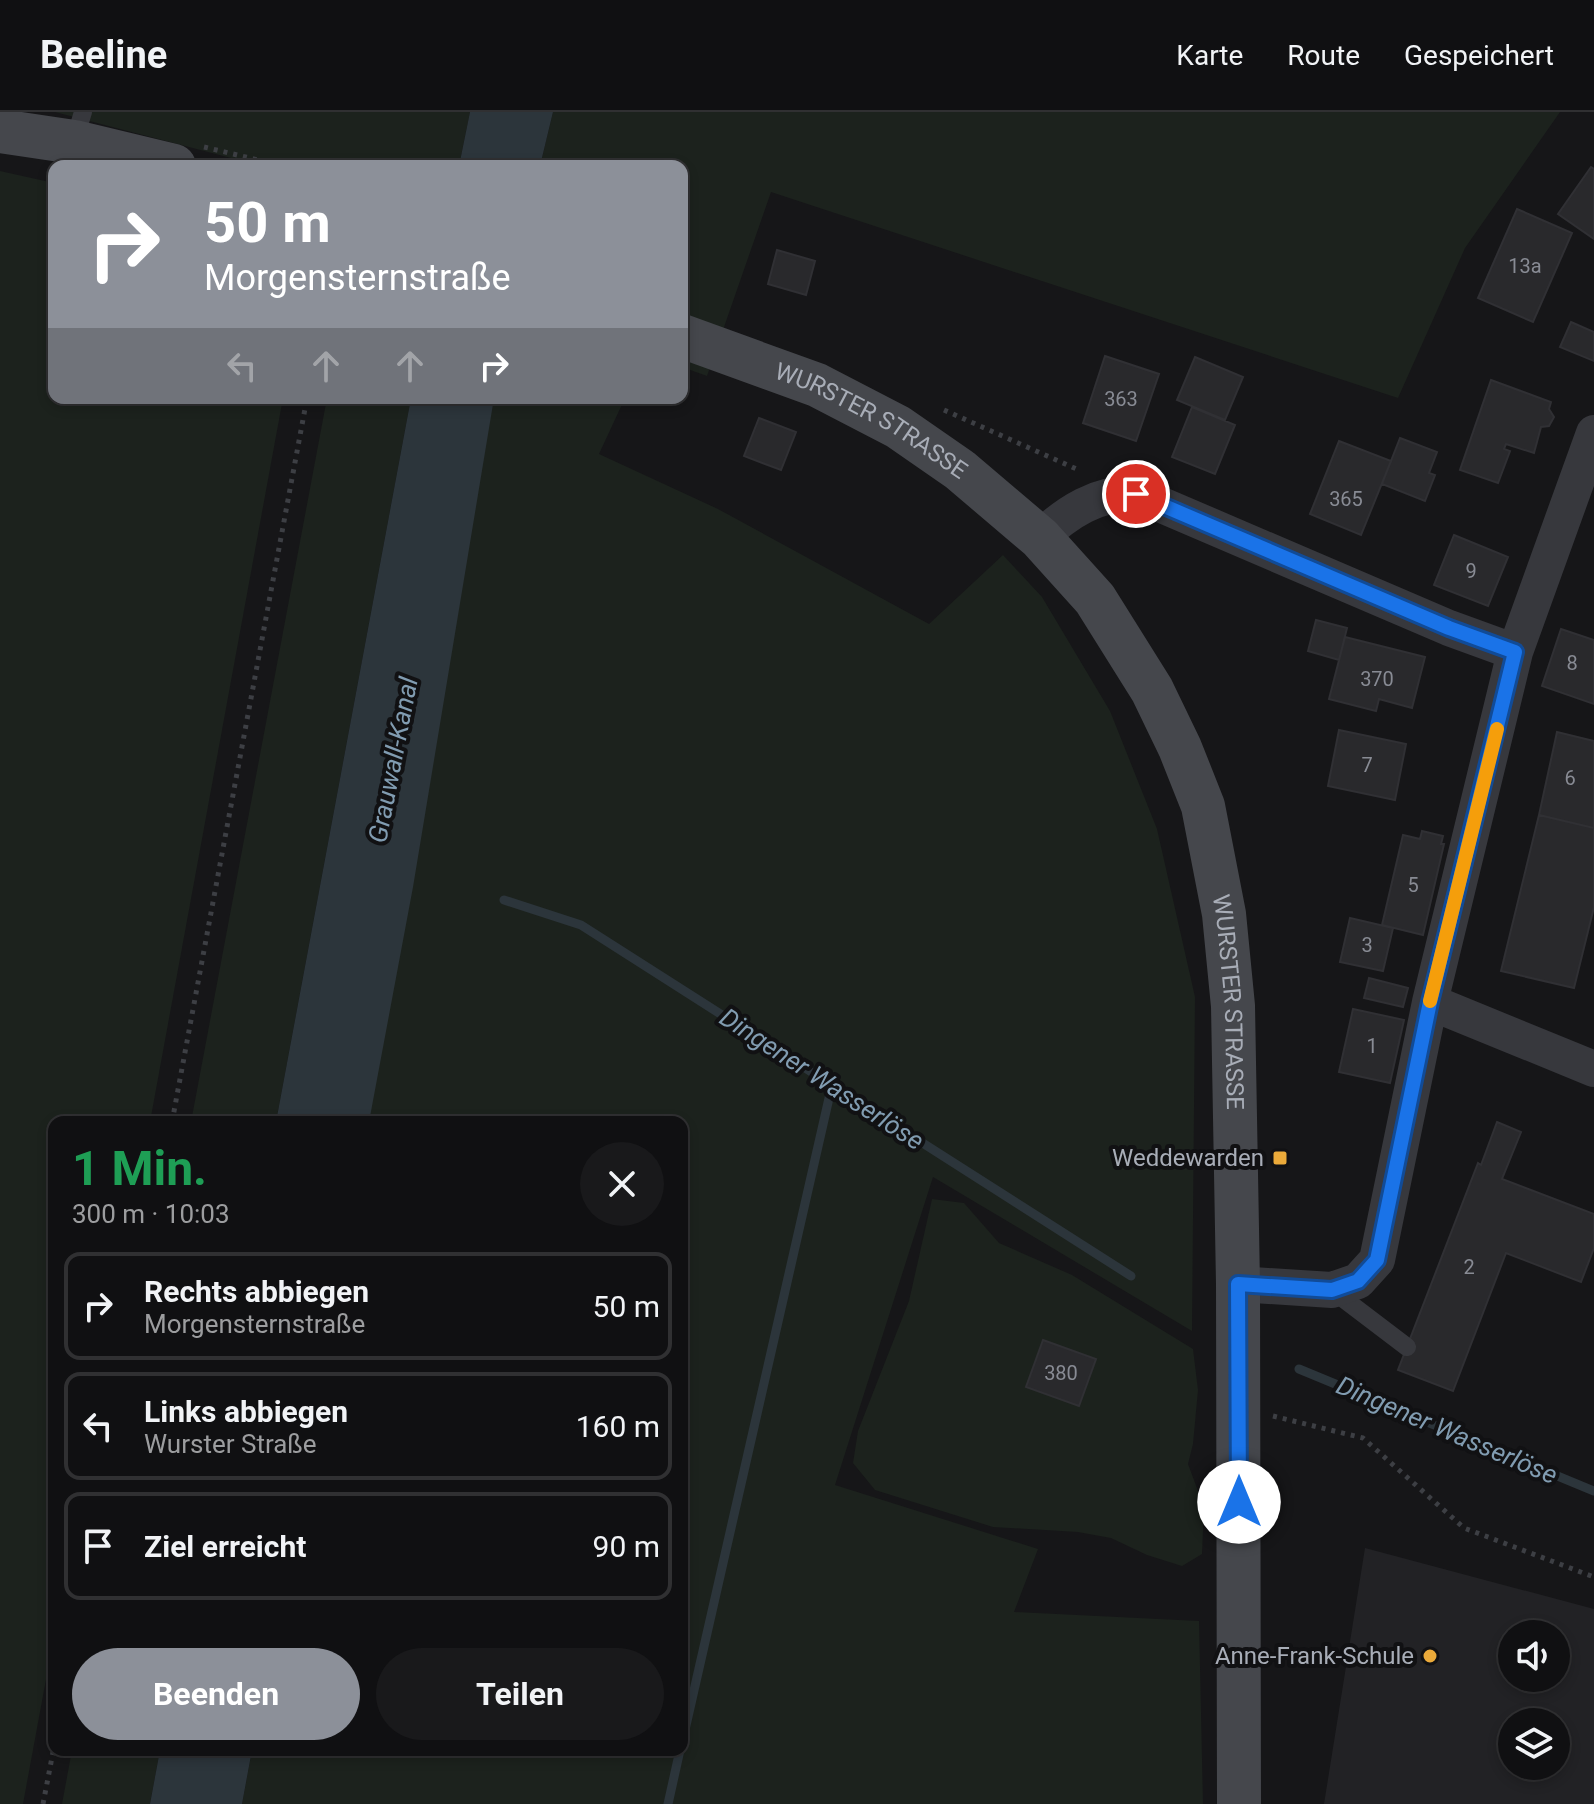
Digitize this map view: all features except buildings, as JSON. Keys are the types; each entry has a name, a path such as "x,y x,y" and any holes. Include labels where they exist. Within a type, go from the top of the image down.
{"main road":[{"path":"0,131 67,130 156,160"},
{"name":"WURSTER STRASSE","path":"688,338 817,385 898,427 960,470 1040,538 1095,599 1152,690 1203,806 1224,914 1233,1006 1239,1408 1239,1804"}],"street":[{"path":"1238,1284 1332,1290 1358,1281 1377,1260 1430,1002 1515,652 1594,433"},
{"path":"1040,538 1058,521 1100,497 1126,494 1146,497 1449,628 1515,652"},
{"path":"1430,1002 1594,1069"}],"lane":[{"path":"1332,1290 1407,1347"}],"path":[{"path":"173,1116 306,404"},
{"path":"1239,1408 1363,1438 1464,1528 1594,1577"},
{"path":"43,1804 52,1756"}],"shaded area":[{"path":"55,112 470,112 460,160 239,160"},
{"path":"553,112 1560,112 1465,248 1398,398 771,192 707,376 688,369 688,160 541,160"},
{"path":"0,171 48,182 48,404 282,404 151,1116 48,1116 48,1669 23,1804 0,1804"},
{"path":"326,404 410,404 277,1116 192,1116"},
{"path":"492,404 622,404 599,454 718,509 929,624 1003,555 1042,597 1110,711 1157,829 1195,997 1192,1331 933,1177 835,1485 1038,1549 1014,1612 1199,1621 1203,1804 242,1804 251,1756 688,1756 688,1116 366,1116"},
{"path":"932,1199 964,1203 999,1243 1072,1275 1193,1349 1198,1390 1188,1464 1204,1507 1202,1554 1182,1566 1147,1555 1111,1538 1078,1532 993,1527 875,1490 853,1463 858,1431 909,1301"},
{"name":"Anne-Frank-Schule","path":"1365,1548 1594,1609 1594,1804 1324,1804"},
{"path":"71,1756 159,1756 150,1804 62,1804"}],"water":[{"path":"470,112 553,112 541,160 460,160"},
{"name":"Grauwall-Kanal","path":"410,404 493,404 413,887 370,1116 277,1116"},
{"path":"159,1756 251,1756 242,1804 150,1804"}],"waterway":[{"name":"Dingener Wasserlöse","path":"504,900 581,925 1131,1276"},
{"path":"688,1717 832,1085"},
{"name":"Dingener Wasserlöse","path":"1299,1369 1594,1491"},
{"path":"668,1804 679,1756"}],"slow traffic":[{"path":"1430,1001 1497,729"}],"place":[{"name":"Weddewarden","path":"1280,1158"},
{"name":"Anne-Frank-Schule","path":"1430,1656"}],"route":[{"path":"1136,494 1449,628 1515,652 1430,1002 1377,1260 1358,1281 1332,1290 1238,1284 1239,1502"}]}
